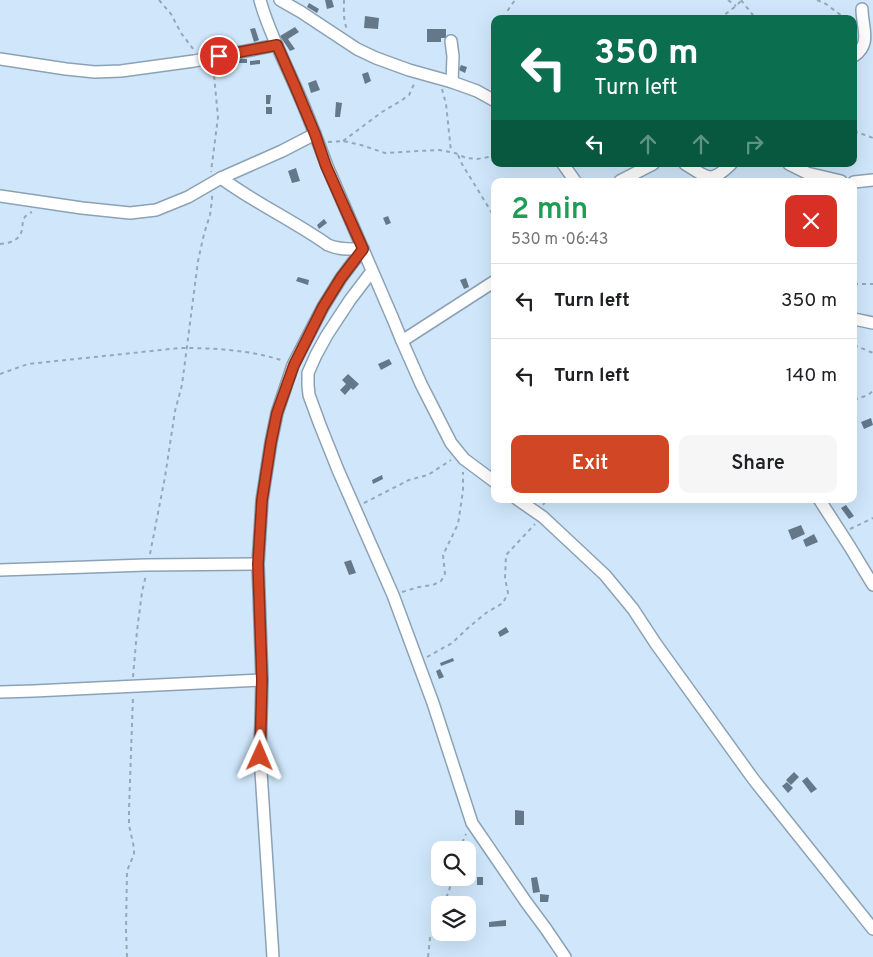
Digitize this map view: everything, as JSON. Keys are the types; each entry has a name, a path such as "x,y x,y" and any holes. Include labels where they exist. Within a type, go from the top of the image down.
{"street":[{"path":"260,0 263,12 317,138 326,166 421,384 451,443 462,457 491,479"},
{"path":"280,0 357,49 376,58 452,82 477,91 491,99"},
{"path":"857,54 864,46 865,40 862,9"},
{"path":"451,42 453,56 452,82"},
{"path":"0,59 96,72 121,71 200,60 277,45"},
{"path":"0,196 130,213 156,210 188,197 216,181 282,151 317,138"},
{"path":"565,167 573,178"},
{"path":"626,178 647,167"},
{"path":"691,167 709,178 720,174 728,167"},
{"path":"796,167 830,178"},
{"path":"857,182 873,180"},
{"path":"216,181 239,191 298,225 333,248 363,249"},
{"path":"273,957 260,756 262,680 258,564 262,500 277,413 294,365 323,307 341,278 363,249"},
{"path":"372,271 350,300 316,355 308,372 309,395 393,595 472,823 565,957"},
{"path":"402,341 491,284"},
{"path":"857,319 873,322"},
{"path":"522,503 542,518 605,575 628,602 754,780 873,929"},
{"path":"822,503 873,586"},
{"path":"0,570 146,565 258,564"},
{"path":"0,692 262,680"}],"path":[{"path":"127,957 127,871 134,854 129,825 129,810 134,661 146,565 160,508 175,411 182,384 198,261 216,181 212,165 218,117 214,75 208,66 200,60 181,34 172,14 158,0"},
{"path":"344,0 345,25 348,31"},
{"path":"508,15 508,10 515,0"},
{"path":"728,0 736,6"},
{"path":"724,15 742,0 753,15"},
{"path":"817,0 841,15"},
{"path":"343,141 408,95 415,82 423,74"},
{"path":"438,78 446,104 451,152"},
{"path":"857,132 873,138"},
{"path":"317,138 343,141 385,153 439,150 466,158 476,159 491,157"},
{"path":"458,155 491,211"},
{"path":"0,244 20,236 26,215 47,203"},
{"path":"857,284 873,284"},
{"path":"857,346 873,353"},
{"path":"0,374 28,364 186,348 205,348 264,356 294,365"},
{"path":"857,399 868,395 873,390"},
{"path":"355,507 409,480 428,475 462,457 463,491 458,524 442,555 445,574 441,581 433,585 393,595"},
{"path":"417,661 436,653 452,643 468,627 503,603 508,593 505,578 506,555 542,518"},
{"path":"841,533 873,518"},
{"path":"462,841 472,823"},
{"path":"428,957 431,936"}],"building":[{"path":"325,0 332,0 334,7 327,9"},
{"path":"309,3 319,9 317,13 307,7"},
{"path":"365,16 379,18 378,29 364,28"},
{"path":"295,27 299,32 288,39 295,49 290,51 280,36"},
{"path":"255,28 259,40 254,42 250,29"},
{"path":"427,29 446,29 446,38 441,38 441,42 427,42"},
{"path":"236,59 247,59 247,63 236,63"},
{"path":"260,60 260,64 250,65 250,61"},
{"path":"461,65 467,67 465,73 459,70"},
{"path":"368,72 371,81 365,84 362,74"},
{"path":"316,80 320,90 311,93 308,83"},
{"path":"266,95 271,95 270,104 266,104"},
{"path":"336,102 342,103 340,117 335,117"},
{"path":"266,107 272,107 272,114 266,114"},
{"path":"296,168 300,181 292,183 288,171"},
{"path":"388,216 391,223 386,225 383,218"},
{"path":"324,219 327,223 319,229 317,225"},
{"path":"298,277 309,280 308,285 296,281"},
{"path":"466,278 469,287 464,289 460,280"},
{"path":"389,359 392,364 381,370 378,364"},
{"path":"348,374 359,384 353,390 351,388 345,395 340,390 346,384 342,380"},
{"path":"871,418 873,425 864,429 861,422"},
{"path":"382,475 383,479 373,484 372,480"},
{"path":"846,505 854,516 849,519 841,508"},
{"path":"801,525 805,534 792,540 788,530"},
{"path":"814,534 818,542 806,547 803,540"},
{"path":"351,560 356,573 349,575 344,562"},
{"path":"506,627 509,632 500,637 498,632"},
{"path":"453,658 454,661 441,666 440,663"},
{"path":"440,669 444,677 439,679 436,671"},
{"path":"794,772 799,777 791,785 786,780"},
{"path":"807,777 817,789 811,793 802,781"},
{"path":"787,782 793,788 788,793 782,786"},
{"path":"515,810 524,811 524,825 515,825"},
{"path":"477,877 483,877 483,885 477,885"},
{"path":"537,877 540,892 533,893 531,878"},
{"path":"540,894 549,895 548,902 540,902"},
{"path":"506,920 506,926 489,927 489,922"}],"route":[{"path":"219,56 277,45 315,134 326,166 363,249 341,278 323,307 294,365 277,413 271,442 262,500 258,564 262,680 260,756"}]}
